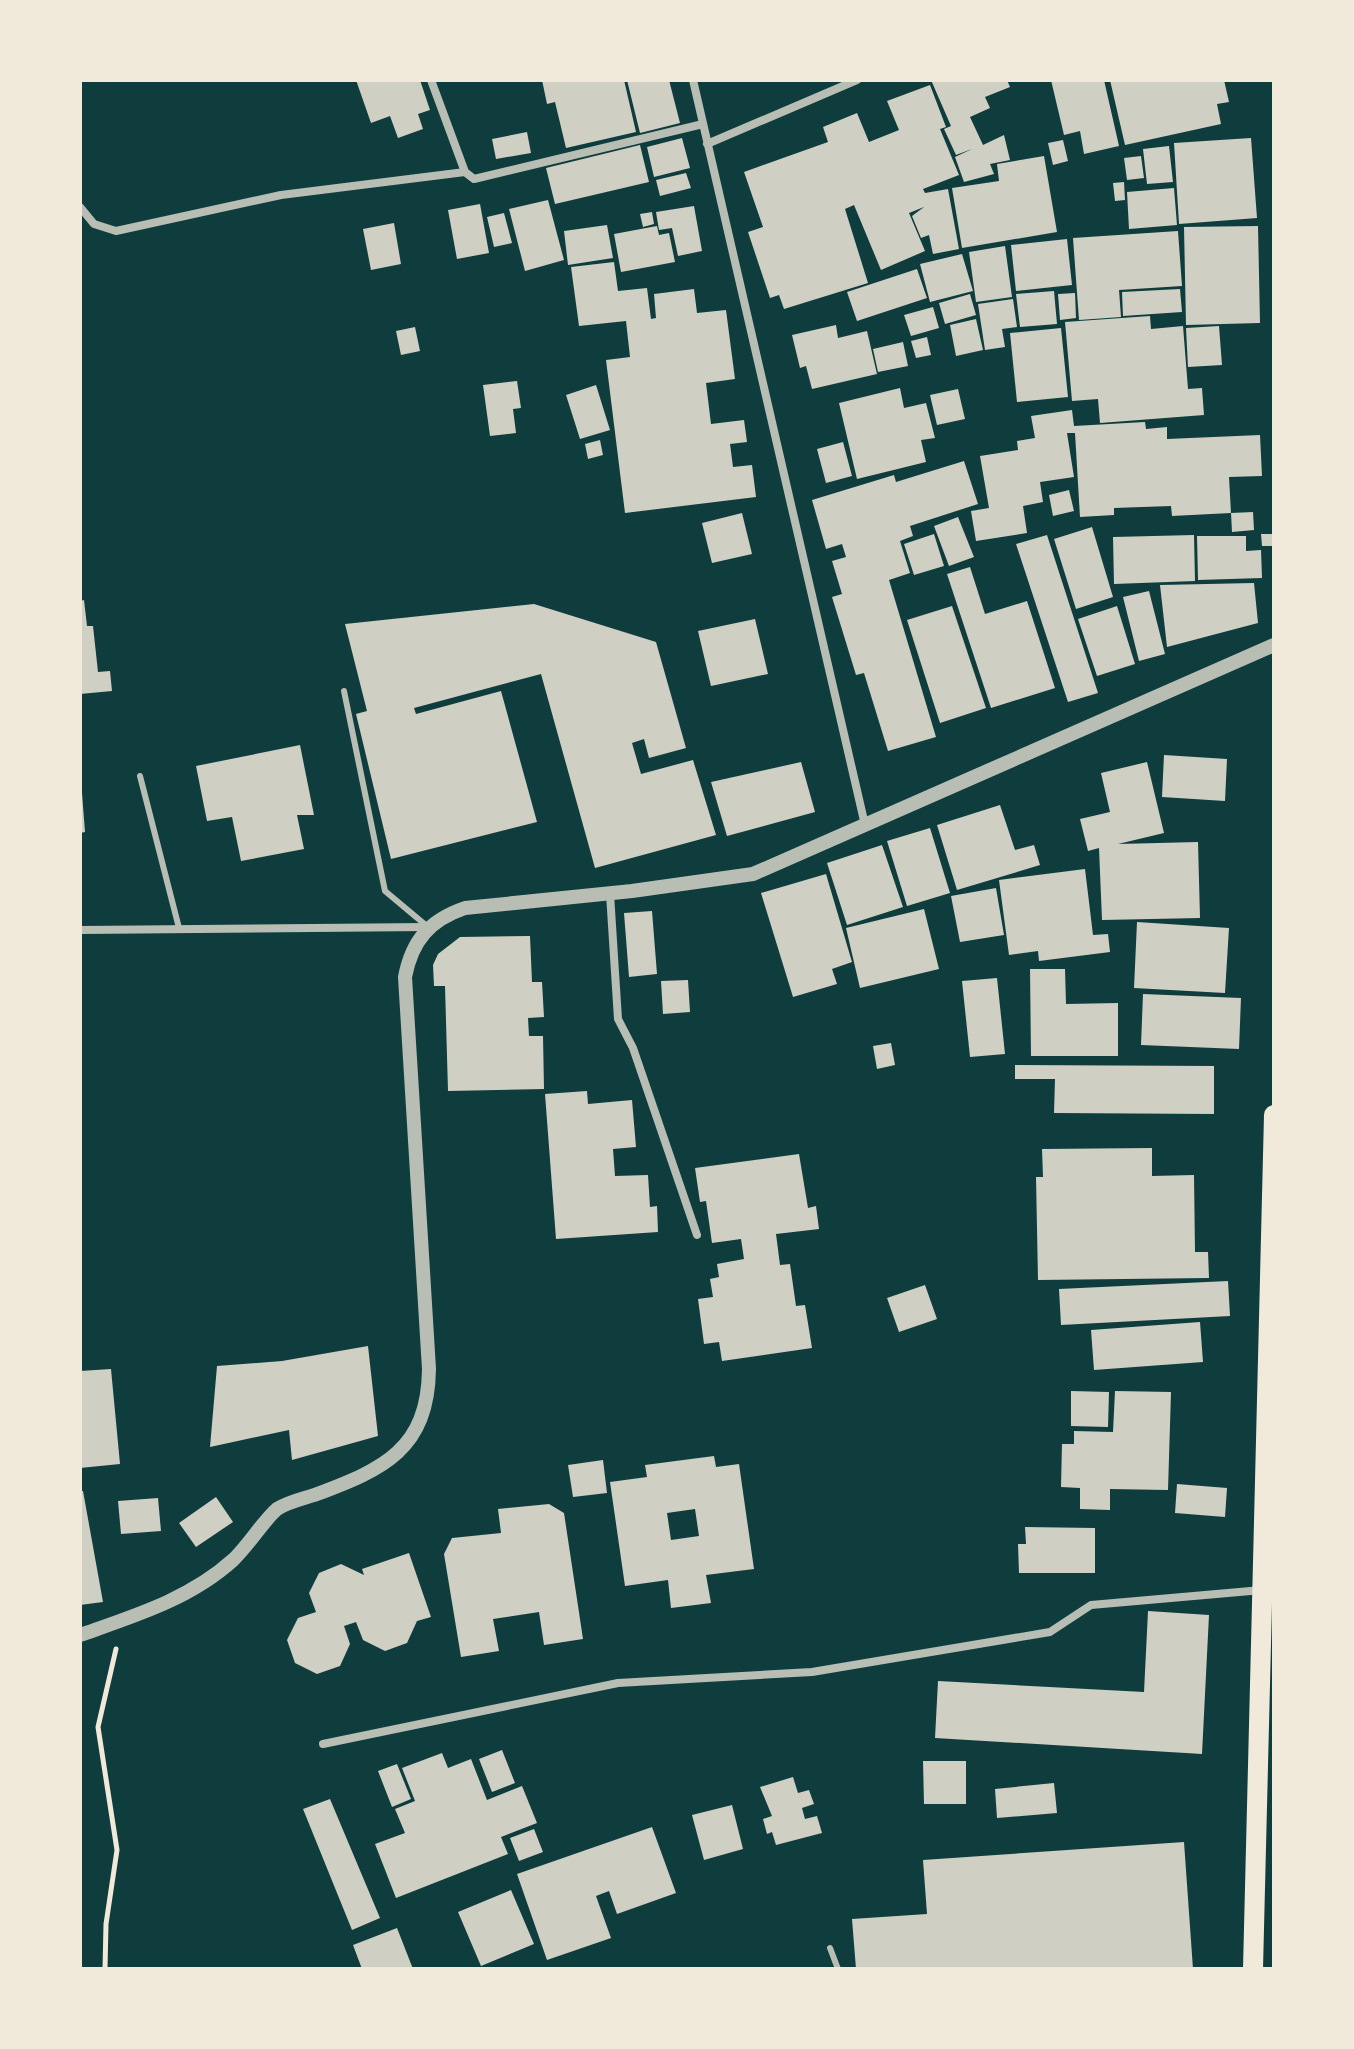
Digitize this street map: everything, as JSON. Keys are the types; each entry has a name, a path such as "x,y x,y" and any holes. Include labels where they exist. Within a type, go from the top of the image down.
{"main road":[{"path":"1253,1969 1274,1115"}],"street":[{"path":"431,80 465,172 474,179 703,124"},
{"path":"693,80 865,825"},
{"path":"707,144 857,80"},
{"path":"80,207 94,224 116,231 281,195 465,172"},
{"path":"80,1635 165,1604 201,1585 232,1561 277,1509 369,1474 395,1457 413,1436 424,1412 429,1369 405,977 409,957 428,927 445,915 465,908 610,894 753,874 1274,645"},
{"path":"610,894 618,1019 633,1048 697,1235"},
{"path":"80,930 428,927"},
{"path":"323,1744 618,1683 812,1672 1050,1632 1091,1605 1262,1590"}],"lane":[{"path":"344,691 385,891 428,927"},
{"path":"140,776 179,928"},
{"path":"830,1948 838,1969"}],"path":[{"path":"105,1969 106,1924 117,1850 98,1727 109,1665 128,1618"}],"building":[{"path":"356,80 420,80 430,110 418,114 423,129 398,138 390,116 371,123"},
{"path":"542,80 624,80 636,132 566,148 555,102 547,104"},
{"path":"627,80 669,80 680,123 640,133"},
{"path":"931,80 1007,80 1010,87 985,97 990,108 970,117 983,145 1004,135 1010,160 990,164 994,174 964,182 955,157 972,149 956,155 944,129 951,126"},
{"path":"1051,80 1104,80 1119,146 1084,154 1080,131 1064,135"},
{"path":"1110,80 1224,80 1229,102 1217,104 1221,124 1125,145"},
{"path":"930,85 946,127 940,129 959,175 923,189 925,193 948,189 959,249 933,254 929,235 921,238 912,216 924,207 909,213 925,251 881,270 854,205 845,209 868,283 784,309 779,295 770,298 748,232 763,227 744,172 828,142 823,127 857,113 869,142 899,130 887,101"},
{"path":"527,132 531,153 496,159 492,139"},
{"path":"682,138 690,168 654,177 647,147"},
{"path":"1251,138 1257,218 1179,224 1174,143"},
{"path":"1063,140 1068,161 1053,165 1048,143"},
{"path":"640,145 649,182 555,204 546,168"},
{"path":"1169,146 1173,182 1147,184 1143,149"},
{"path":"1044,156 1057,232 962,248 952,188 999,181 997,164"},
{"path":"1141,156 1144,178 1127,180 1124,158"},
{"path":"686,173 691,188 660,196 656,180"},
{"path":"1124,182 1125,200 1115,201 1113,183"},
{"path":"1174,188 1177,225 1129,229 1127,192"},
{"path":"548,200 564,260 525,271 509,209"},
{"path":"480,204 489,253 457,259 448,210"},
{"path":"694,206 702,251 678,256 672,228 659,230 656,212"},
{"path":"652,212 654,224 643,227 640,214"},
{"path":"504,213 512,243 494,247 487,217"},
{"path":"394,223 401,264 371,270 363,229"},
{"path":"607,225 613,258 568,265 564,231"},
{"path":"657,226 659,235 669,233 675,262 621,272 614,234"},
{"path":"1258,226 1260,323 1186,325 1184,227"},
{"path":"1178,231 1182,286 1119,290 1121,317 1079,320 1073,238"},
{"path":"1067,239 1072,285 1016,291 1011,245"},
{"path":"1005,246 1012,297 976,302 969,252"},
{"path":"962,254 973,291 930,302 920,264"},
{"path":"614,262 618,291 647,288 651,319 656,318 654,294 694,289 697,313 726,310 735,379 706,383 711,424 744,420 747,442 730,444 733,467 752,465 756,497 625,513 606,360 630,357 626,321 579,326 571,267"},
{"path":"917,269 927,298 857,321 847,292"},
{"path":"1180,289 1182,312 1123,316 1122,292"},
{"path":"1054,291 1057,324 1020,327 1016,294"},
{"path":"1075,293 1076,318 1060,320 1058,294"},
{"path":"970,294 976,315 945,324 939,303"},
{"path":"1013,299 1017,327 1002,329 1005,347 985,350 978,304"},
{"path":"933,307 939,328 911,336 904,315"},
{"path":"1150,316 1151,329 1183,326 1188,389 1202,388 1204,415 1100,423 1098,399 1072,401 1065,322"},
{"path":"976,319 983,350 956,356 950,325"},
{"path":"836,325 838,338 867,331 877,374 812,389 806,366 800,368 792,335"},
{"path":"1219,326 1222,365 1188,367 1186,328"},
{"path":"415,327 420,351 401,355 396,331"},
{"path":"1061,328 1068,397 1017,402 1010,333"},
{"path":"927,337 931,355 916,358 911,341"},
{"path":"903,342 908,366 878,372 873,349"},
{"path":"517,381 521,408 513,409 516,433 490,436 483,385"},
{"path":"596,385 610,430 580,439 566,395"},
{"path":"900,388 904,408 926,403 935,438 921,440 926,462 857,479 839,403"},
{"path":"958,389 965,419 937,425 930,395"},
{"path":"1072,410 1074,426 1145,422 1146,429 1167,427 1167,439 1260,435 1262,476 1229,477 1231,513 1172,516 1171,506 1114,508 1114,515 1080,517 1075,433 1067,433 1074,477 1040,482 1043,502 1023,506 1027,533 976,541 971,511 989,508 980,456 1018,450 1017,441 1035,438 1031,416"},
{"path":"600,440 603,455 588,459 585,444"},
{"path":"843,442 852,476 826,483 817,449"},
{"path":"964,461 978,504 910,526 913,536 900,541 910,573 889,580 936,737 888,751 864,673 856,675 832,597 842,594 832,561 846,557 842,544 826,549 812,500 894,475 896,482"},
{"path":"1069,490 1074,511 1053,516 1049,495"},
{"path":"1253,512 1254,530 1232,532 1231,513"},
{"path":"742,513 752,554 712,563 702,523"},
{"path":"958,517 974,557 949,566 934,526"},
{"path":"1092,527 1113,597 1076,609 1054,539"},
{"path":"934,534 944,566 914,575 904,544"},
{"path":"1261,534 1274,534 1274,546 1262,546"},
{"path":"1047,535 1098,693 1068,702 1016,544"},
{"path":"1194,535 1195,581 1114,584 1113,537"},
{"path":"1197,536 1246,536 1246,551 1261,550 1262,578 1198,580"},
{"path":"970,567 985,614 1027,601 1055,688 991,708 947,574"},
{"path":"1254,583 1258,623 1167,647 1160,585"},
{"path":"1149,591 1165,654 1139,661 1123,597"},
{"path":"84,600 87,626 93,626 98,672 110,671 112,691 80,694 80,601"},
{"path":"534,604 656,642 686,748 649,758 644,739 632,743 641,774 693,760 716,835 595,868 541,674 414,708 416,714 501,691 537,822 391,859 356,714 367,711 345,624"},
{"path":"952,606 986,708 940,723 907,620"},
{"path":"1117,606 1135,664 1097,676 1078,619"},
{"path":"755,619 768,674 711,686 698,631"},
{"path":"300,745 314,815 297,815 304,849 241,861 232,817 207,821 196,766"},
{"path":"1164,755 1227,759 1225,801 1162,797"},
{"path":"801,762 815,812 727,836 711,782"},
{"path":"1147,762 1164,833 1118,844 1198,842 1200,918 1102,920 1099,848 1088,851 1080,819 1110,812 1101,773"},
{"path":"80,793 85,832 80,833"},
{"path":"1000,805 1015,850 1034,845 1040,865 957,890 937,825"},
{"path":"930,828 950,893 907,906 887,841"},
{"path":"882,845 903,907 847,925 827,863"},
{"path":"1085,869 1093,935 1108,934 1110,952 1039,961 1038,951 1009,955 999,880"},
{"path":"826,874 852,962 832,969 837,984 793,997 761,893"},
{"path":"996,888 1004,935 960,942 951,896"},
{"path":"924,909 939,969 860,988 846,928"},
{"path":"652,911 657,974 629,977 624,913"},
{"path":"1137,922 1229,928 1225,993 1134,988"},
{"path":"530,936 532,982 542,982 544,1017 528,1018 529,1036 543,1036 544,1089 448,1091 445,986 434,986 433,965 438,954 460,937"},
{"path":"1030,969 1065,969 1066,1004 1118,1003 1118,1056 1031,1056"},
{"path":"997,978 1005,1054 970,1057 962,981"},
{"path":"688,980 690,1012 663,1014 661,981"},
{"path":"1143,994 1241,998 1239,1049 1141,1045"},
{"path":"891,1043 895,1065 877,1069 873,1046"},
{"path":"1015,1065 1214,1066 1214,1114 1054,1113 1055,1079 1015,1079"},
{"path":"587,1091 588,1104 632,1100 636,1147 613,1149 615,1176 648,1175 650,1207 657,1206 658,1232 556,1239 545,1094"},
{"path":"1152,1148 1152,1176 1194,1175 1195,1252 1208,1252 1209,1278 1038,1280 1036,1177 1043,1177 1042,1149"},
{"path":"799,1154 808,1208 816,1206 819,1229 776,1234 780,1265 790,1264 796,1306 805,1305 812,1348 722,1361 719,1342 704,1344 698,1299 713,1297 710,1279 719,1277 717,1264 744,1259 741,1239 712,1243 706,1201 700,1202 695,1168"},
{"path":"1228,1281 1230,1316 1061,1325 1059,1289"},
{"path":"925,1285 937,1319 899,1332 887,1298"},
{"path":"1200,1322 1203,1362 1094,1370 1091,1330"},
{"path":"368,1346 378,1436 292,1460 289,1430 210,1447 217,1366 282,1361"},
{"path":"111,1369 120,1464 80,1468 80,1371"},
{"path":"1071,1391 1109,1392 1108,1427 1071,1426"},
{"path":"1115,1391 1171,1392 1168,1490 1110,1489 1110,1510 1080,1509 1080,1488 1061,1487 1062,1444 1074,1444 1074,1431 1113,1432"},
{"path":"714,1456 716,1467 739,1464 754,1569 706,1575 711,1603 671,1608 668,1580 625,1586 610,1482 647,1477 645,1465","holes":["695,1509 699,1536 671,1540 667,1513"]},
{"path":"603,1460 607,1493 573,1497 568,1465"},
{"path":"1177,1484 1227,1488 1225,1517 1175,1513"},
{"path":"80,1491 83,1491 103,1602 80,1605"},
{"path":"216,1497 233,1522 196,1547 179,1523"},
{"path":"158,1498 161,1531 121,1534 118,1501"},
{"path":"549,1504 564,1513 583,1639 544,1645 539,1612 493,1619 499,1651 461,1657 444,1554 452,1538 501,1533 498,1509"},
{"path":"1025,1527 1095,1528 1095,1573 1019,1573 1018,1544 1026,1544"},
{"path":"409,1553 431,1617 417,1621 407,1643 385,1651 363,1640 356,1622 344,1626 350,1644 340,1666 317,1674 295,1663 287,1640 298,1618 316,1612 309,1593 319,1573 341,1564 364,1575 362,1569"},
{"path":"1148,1611 1209,1615 1202,1754 935,1738 938,1681 1144,1692"},
{"path":"502,1750 515,1783 492,1792 479,1759"},
{"path":"442,1753 448,1768 471,1759 487,1800 522,1786 537,1823 501,1837 508,1854 396,1898 375,1844 405,1833 395,1809 415,1801 402,1768"},
{"path":"923,1761 966,1761 966,1804 924,1804"},
{"path":"397,1764 411,1799 392,1807 378,1771"},
{"path":"793,1777 798,1793 809,1790 814,1804 802,1808 805,1819 817,1816 822,1833 776,1845 772,1832 767,1834 763,1819 772,1816 760,1787"},
{"path":"1054,1783 1057,1813 997,1818 995,1789"},
{"path":"330,1799 380,1918 352,1930 303,1809"},
{"path":"732,1805 743,1849 704,1860 692,1815"},
{"path":"652,1827 676,1893 617,1914 609,1891 596,1896 611,1938 547,1960 517,1874"},
{"path":"534,1829 543,1852 519,1861 510,1838"},
{"path":"1184,1842 1193,1969 856,1969 852,1919 927,1914 923,1860"},
{"path":"511,1890 534,1944 481,1966 458,1912"},
{"path":"397,1928 413,1969 362,1969 353,1945"}]}
